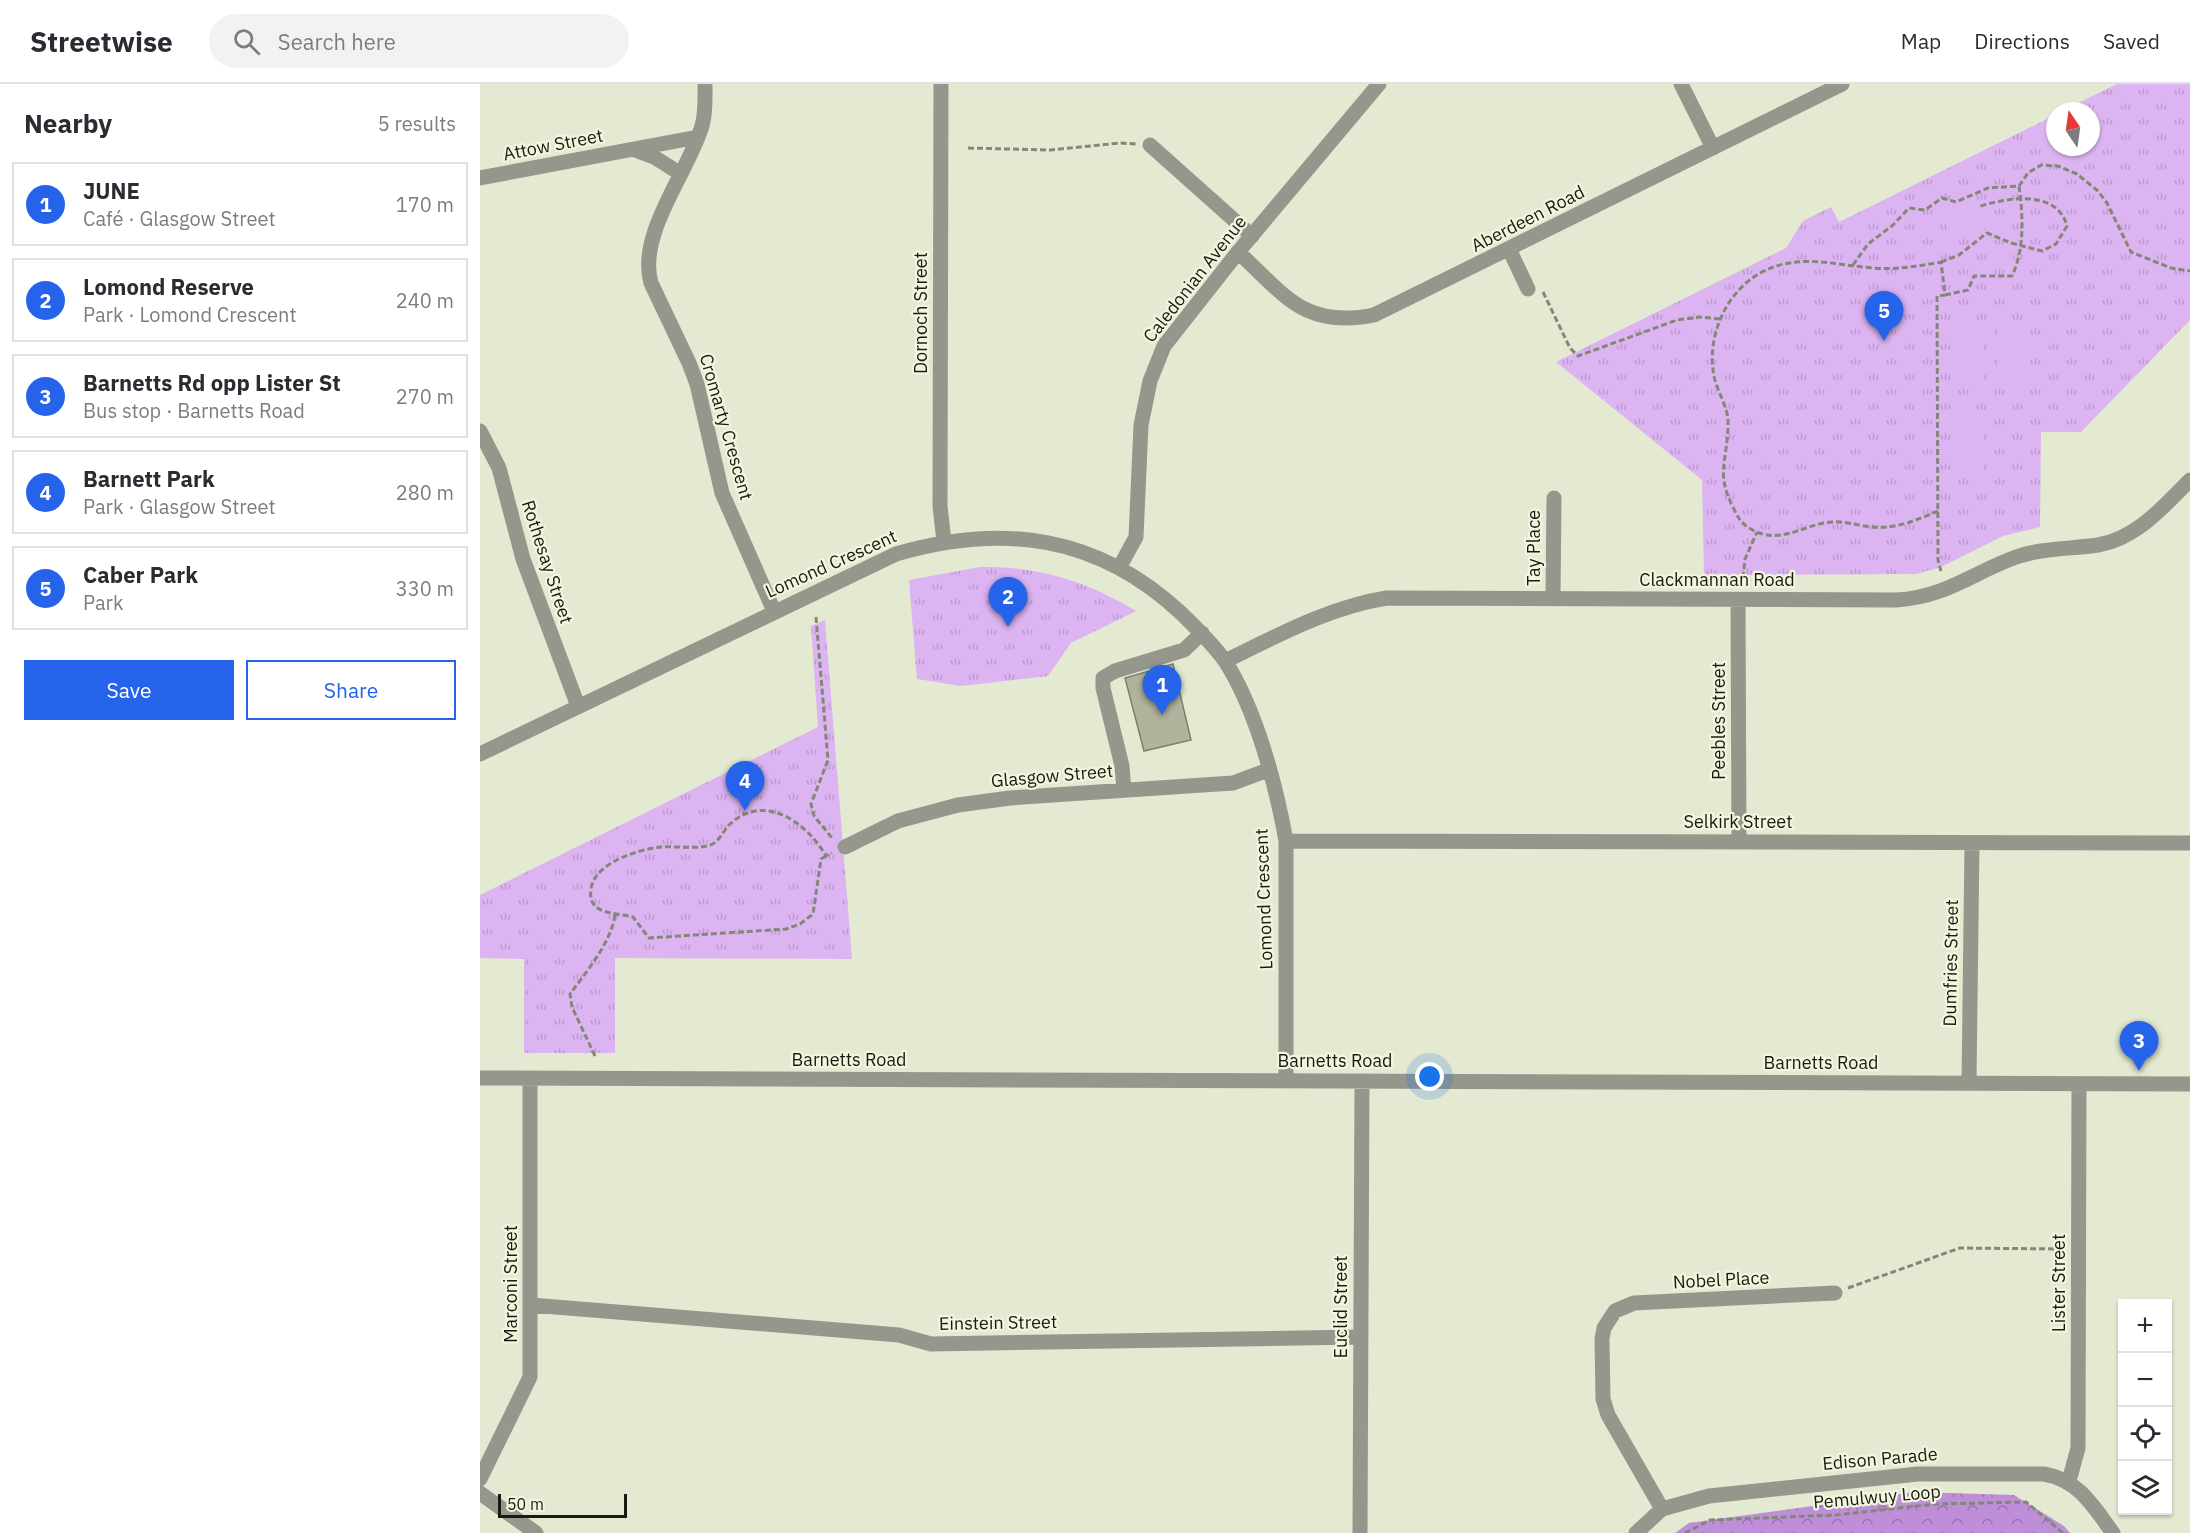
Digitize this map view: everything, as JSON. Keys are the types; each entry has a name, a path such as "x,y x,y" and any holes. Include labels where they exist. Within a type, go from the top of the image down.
{"street":[{"name":"Cromarty Crescent","path":"705,84 704,115 698,137 650,243 647,256 648,274 697,384 722,493 774,611"},
{"name":"Dornoch Street","path":"941,84 939,506 944,542"},
{"name":"Caledonian Avenue","path":"1119,568 1136,537 1141,425 1146,395 1158,358 1170,336 1379,84"},
{"path":"1681,84 1713,148"},
{"name":"Aberdeen Road","path":"1238,252 1305,310 1335,320 1374,315 1510,251 1842,84"},
{"name":"Attow Street","path":"480,178 698,137"},
{"path":"1150,145 1252,236"},
{"path":"632,150 647,153 681,174"},
{"path":"1510,251 1534,287"},
{"name":"Rothesay Street","path":"480,430 498,468 523,559 578,705"},
{"name":"Clackmannan Road","path":"1225,661 1325,614 1370,601 1405,597 1896,600 1935,595 2025,554 2099,544 2123,537 2149,521 2190,480"},
{"name":"Tay Place","path":"1553,599 1554,498"},
{"name":"Lomond Crescent","path":"480,754 881,560 944,542 1002,537 1070,548 1119,568 1147,585 1202,633 1225,661 1250,713 1268,770 1286,841 1286,1080"},
{"name":"Peebles Street","path":"1738,600 1739,842"},
{"path":"1124,790 1122,766 1103,688 1103,678 1115,671 1184,650 1202,633"},
{"name":"Glasgow Street","path":"842,848 898,821 958,805 1010,798 1233,783 1268,770"},
{"name":"Selkirk Street","path":"1286,841 2190,843"},
{"name":"Dumfries Street","path":"1969,1083 1972,843"},
{"name":"Barnetts Road","path":"480,1078 2190,1084"},
{"name":"Marconi Street","path":"480,1479 530,1377 530,1079"},
{"name":"Euclid Street","path":"1360,1533 1362,1081"},
{"name":"Lister Street","path":"2069,1481 2078,1448 2079,1084"},
{"name":"Nobel Place","path":"1662,1509 1605,1408 1602,1339 1607,1309 1634,1303 1835,1293"},
{"name":"Einstein Street","path":"531,1305 899,1335 931,1344 1360,1337"},
{"name":"Edison Parade","path":"1636,1533 1662,1509 1709,1496 1918,1474 2044,1474 2069,1481"},
{"path":"2069,1481 2084,1494 2113,1533"},
{"path":"480,1493 536,1533"}],"path":[{"path":"968,148 1050,150 1120,143"},
{"path":"1941,572 1938,560 1937,296 1968,290 1974,276 2012,276 2023,226 2019,186 2028,173 2041,165 2058,166 2077,174 2098,191 2107,203 2131,252 2171,268 2190,272"},
{"path":"1852,265 1868,244 1893,225 1909,208 1925,210 1942,198 1956,202 1988,188 2019,186"},
{"path":"1938,511 1888,528 1834,522 1786,536 1757,532 1743,523 1736,515 1723,481 1721,470 1728,445 1728,424 1714,378 1712,356 1720,319 1742,287 1760,273 1781,264 1805,260 1905,269 1941,262 1959,255 1987,233 2020,246 2042,251 2048,249 2064,235 2067,226 2058,211 2043,202 2021,197 1978,207"},
{"path":"1941,262 1945,295"},
{"path":"1534,287 1570,348 1578,356 1677,320 1700,316 1720,319"},
{"path":"1743,578 1745,559 1757,532"},
{"path":"816,617 828,760 825,772 813,795 811,809 842,848 826,856 820,859 813,914 800,924 786,929 648,938 633,917 603,912 592,903 592,884 600,870 647,849 709,846 738,818 752,813 775,812 802,825 815,837 826,856"},
{"path":"595,1056 572,1008 570,994 588,971 610,930 615,915"},
{"path":"1860,1283 1960,1248 2057,1249"},
{"name":"Pemulwuy Loop","path":"1685,1533 1710,1520 1836,1515 1936,1504 2026,1502 2063,1533"}],"green space":[{"path":"2117,84 2190,84 2190,320 2081,432 2041,432 2040,527 2003,536 1941,567 1916,574 1704,575 1702,480 1556,362 1786,248 1803,221 1831,207 1839,222 2046,119 2046,156 2100,156 2100,102 2080,102"},
{"path":"1972,195 1988,227 1955,243 1939,211"},
{"path":"1955,322 1984,322 1983,383 1955,382"},
{"path":"1999,322 2028,322 2027,383 1999,383"},
{"path":"1955,416 1984,416 1983,477 1955,477"},
{"path":"980,567 1022,569 1061,577 1099,591 1136,611 1071,643 1048,676 961,686 917,679 909,580"},
{"path":"825,620 852,959 615,958 615,1053 524,1053 524,959 480,958 480,895 818,727 811,626"},
{"path":"1915,1492 2014,1495 2064,1526 2070,1533 1675,1533 1689,1523"}],"building":[{"path":"1173,664 1191,740 1144,751 1125,678"}],"place":[{"name":"Caber Park","path":"1884,341"},
{"name":"Lomond Reserve","path":"1008,627"},
{"name":"JUNE","path":"1162,715"},
{"name":"Barnett Park","path":"745,811"},
{"name":"Barnetts Rd opp Lister St","path":"2139,1071"}]}
